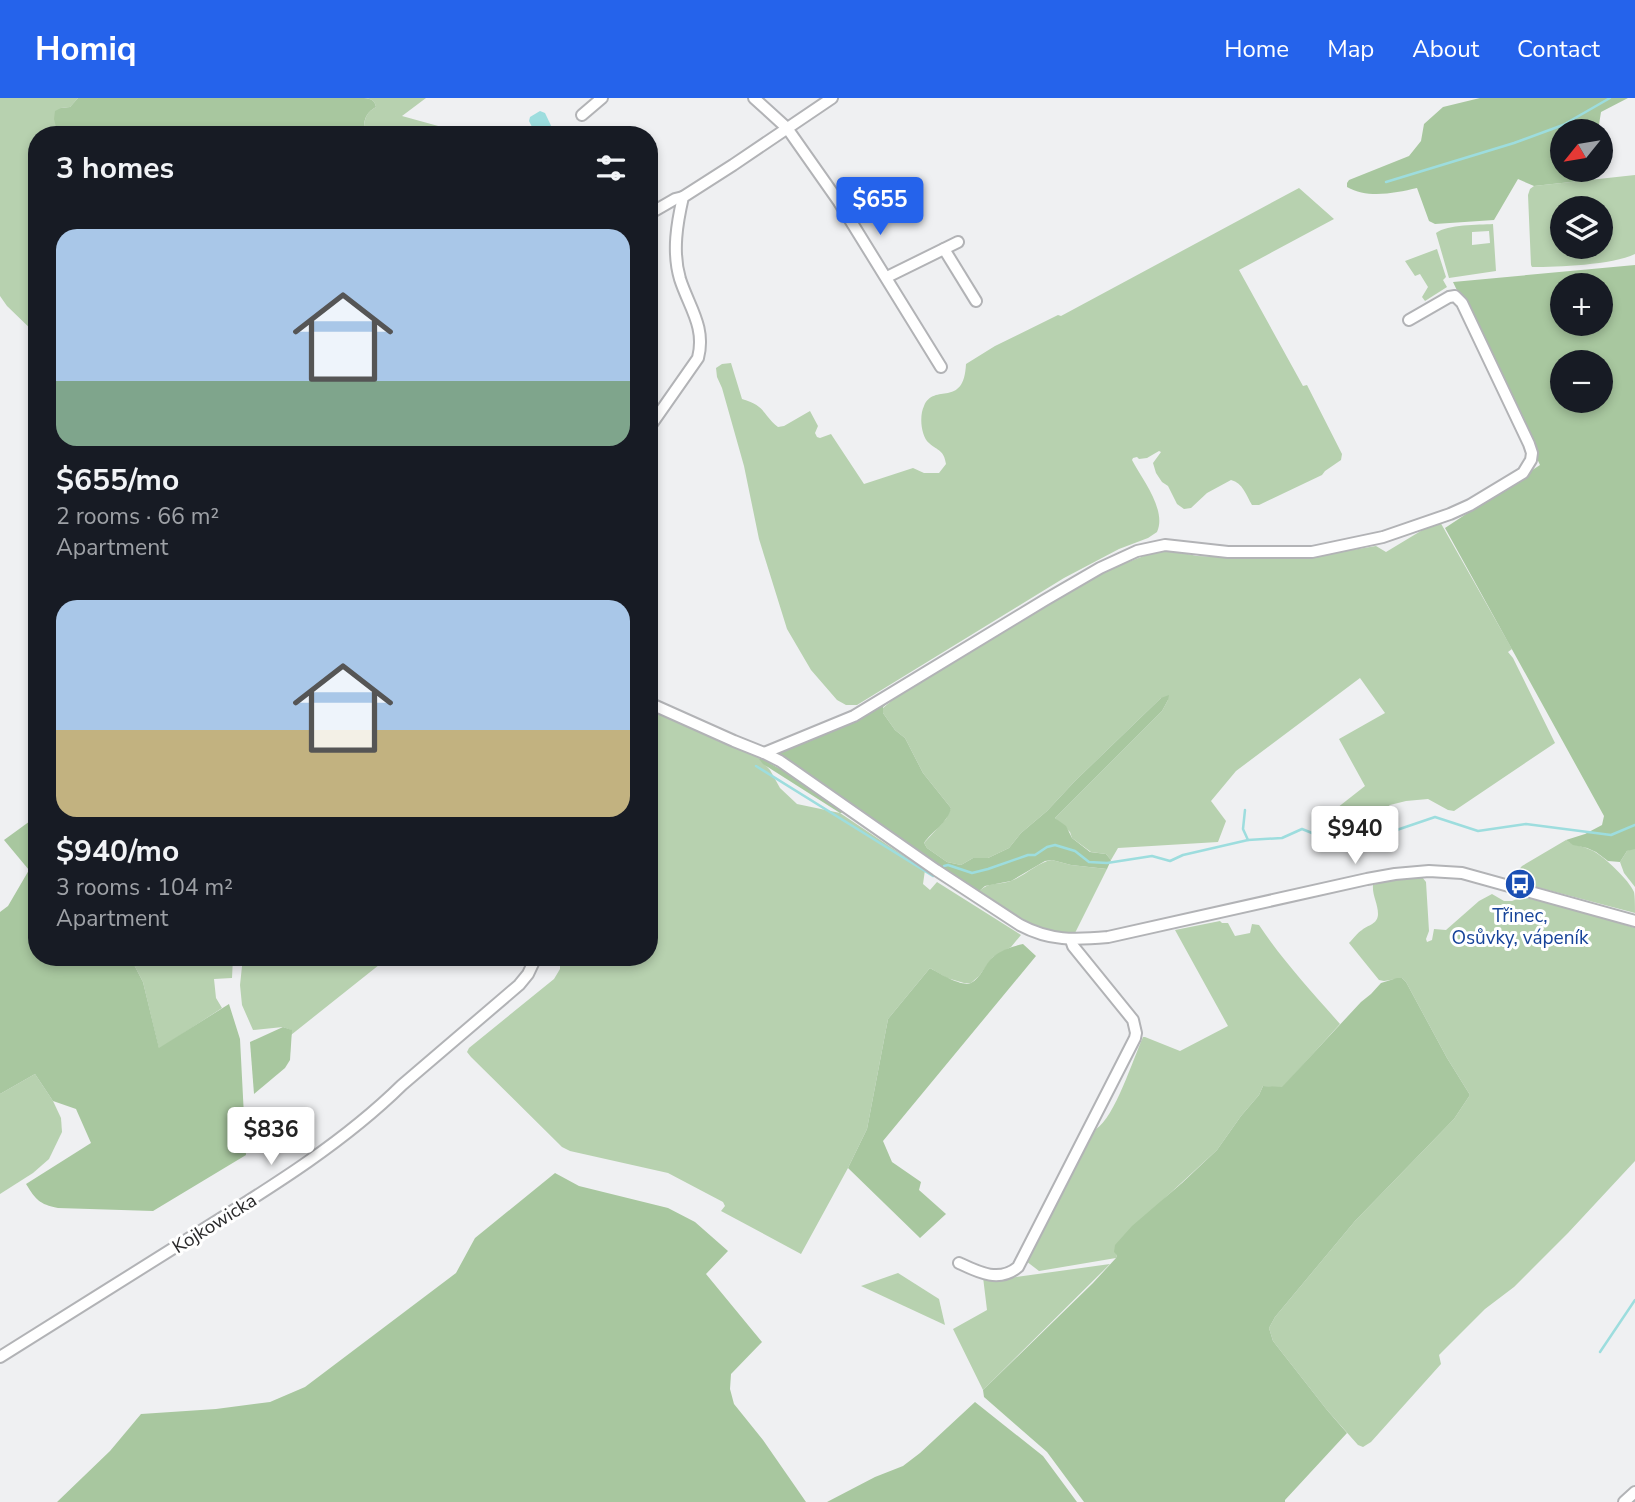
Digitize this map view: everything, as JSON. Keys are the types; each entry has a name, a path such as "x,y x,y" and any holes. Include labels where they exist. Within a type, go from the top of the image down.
{"street":[{"path":"582,115 602,98"},
{"path":"754,98 787,128 839,202 941,368"},
{"path":"658,209 683,197 832,98"},
{"path":"658,415 698,358 701,340 696,317 680,278 675,251 683,197"},
{"path":"887,278 958,242"},
{"path":"944,248 976,301"},
{"path":"764,753 854,716 1067,587 1137,551 1165,545 1228,552 1312,552 1383,537 1450,514 1523,473 1531,460 1530,444 1462,303 1455,296 1449,297 1409,320"},
{"path":"658,708 780,761 1020,925 1048,936 1071,940 1108,937 1367,879 1429,872 1462,873 1635,922"},
{"path":"958,1263 989,1275 1007,1274 1018,1268 1135,1038 1133,1020 1071,940"},
{"name":"Kojkowicka","path":"0,1357 257,1196 330,1145 384,1103 519,985 532,966"},
{"path":"1624,1502 1635,1492"}],"green space":[{"path":"0,98 78,98 70,107 61,108 56,126 28,126 28,326 0,296"},
{"path":"78,98 364,98 372,100 376,107 370,111 364,126 56,126 55,111 70,107"},
{"path":"364,98 426,98 402,116 438,126 364,126 370,111 376,107 372,100"},
{"path":"1480,98 1628,98 1601,112 1600,119 1550,119 1550,182 1571,182 1534,186 1518,179 1494,220 1435,224 1429,221 1417,188 1373,194 1347,187 1349,180 1409,156 1421,141 1424,124 1443,107"},
{"path":"1635,175 1635,254 1599,263 1532,267 1528,195 1534,186 1571,182 1614,182 1614,177"},
{"path":"1299,188 1334,219 1239,270 1303,386 1307,385 1342,454 1341,460 1322,475 1259,505 1252,505 1241,487 1231,480 1207,493 1191,508 1184,509 1177,504 1168,486 1156,473 1153,463 1161,452 1147,458 1133,458 1159,514 1157,532 1064,578 857,705 846,705 837,700 811,670 787,629 759,539 744,466 716,368 731,363 742,399 759,407 778,427 810,411 818,426 815,433 817,437 831,434 864,484 913,468 924,473 939,473 946,464 945,459 924,436 922,410 929,399 954,391 960,386 966,364 995,346 1058,315 1061,316"},
{"path":"1493,224 1496,271 1449,278 1436,233 1455,226","holes":["1489,231 1490,243 1472,245 1472,232"]},
{"path":"1437,249 1447,287 1425,301 1422,297 1428,287 1420,274 1415,276 1405,261"},
{"path":"1635,265 1635,849 1627,851 1620,862 1608,861 1596,852 1566,840 1602,825 1604,816 1445,528 1540,465 1453,282"},
{"path":"1439,520 1512,649 1508,652 1555,743 1454,811 1428,799 1390,805 1371,819 1360,823 1340,818 1336,814 1337,808 1365,786 1339,739 1385,713 1360,678 1236,771 1211,801 1226,821 1218,842 1118,848 1111,860 1106,854 1091,852 1072,838 1070,832 1055,818 1162,711 1168,700 1161,698 1047,811 1021,833 1009,848 988,858 973,858 961,865 947,862 927,848 924,843 946,819 951,808 923,773 905,738 895,730 883,713 883,708 896,697 1097,576 1157,551 1248,558 1376,546 1386,552"},
{"path":"1169,695 1162,711 1055,818 1066,826 1072,838 1090,852 1106,854 1111,860 1107,869 1045,861 1011,881 985,886 977,893 859,809 840,813 759,759 780,769 781,749 896,697 883,707 883,713 895,730 905,738 923,773 951,808 947,818 924,843 947,862 961,865 973,858 988,858 1009,848 1021,833 1047,811 1161,698"},
{"path":"658,714 757,756 770,770 780,788 797,804 840,813 925,870 923,884 930,890 937,882 1021,935 1011,947 993,957 971,983 947,978 930,968 888,1019 867,1129 801,1254 721,1211 725,1206 723,1202 668,1173 562,1147 471,1057 467,1052 469,1048 554,979 560,966 658,966"},
{"path":"28,823 28,869 4,840"},
{"path":"1566,840 1596,853 1622,875 1634,892 1635,913 1510,880 1522,866"},
{"path":"1633,848 1635,887 1624,873 1620,862 1627,851"},
{"path":"1052,860 1107,869 1075,933 1035,926 977,893 991,885 1013,880"},
{"path":"28,872 28,966 135,966 143,982 159,1048 229,1004 240,1039 246,1155 153,1211 58,1208 46,1205 33,1194 26,1184 91,1143 76,1109 53,1101 35,1074 0,1094 0,912 8,906"},
{"path":"1422,877 1426,882 1429,931 1427,942 1432,940 1434,929 1446,930 1479,901 1492,894 1504,901 1522,897 1563,906 1635,928 1635,1161 1514,1287 1485,1309 1439,1355 1441,1364 1371,1442 1363,1447 1358,1445 1327,1410 1273,1341 1269,1328 1275,1317 1355,1221 1454,1119 1470,1095 1406,982 1402,978 1379,980 1349,943 1378,917 1373,885 1390,880"},
{"path":"1220,921 1228,923 1235,936 1250,933 1252,924 1259,925 1288,964 1340,1024 1282,1088 1263,1086 1217,1150 1166,1197 1116,1258 1039,1271 1026,1261 1064,1184 1096,1129 1103,1123 1117,1100 1143,1037 1180,1051 1228,1026 1175,930"},
{"path":"1023,944 1036,956 883,1141 892,1162 921,1182 919,1190 946,1214 920,1238 848,1168 867,1129 888,1019 930,968 956,981 971,983 996,955"},
{"path":"135,966 233,966 232,978 214,979 216,998 222,1008 159,1049 143,982"},
{"path":"242,966 378,966 291,1035 291,1030 283,1027 253,1030 242,1005"},
{"path":"1397,978 1406,982 1470,1095 1454,1119 1355,1221 1275,1317 1269,1328 1273,1341 1347,1433 1285,1502 1084,1502 1047,1452 984,1397 983,1390 1116,1258 1115,1245 1132,1226 1217,1150 1263,1086 1282,1087 1381,983"},
{"path":"283,1027 292,1030 290,1060 285,1068 254,1094 250,1042"},
{"path":"35,1074 61,1118 62,1132 49,1159 0,1194 0,1094"},
{"path":"555,1173 579,1186 668,1208 695,1222 728,1251 706,1274 762,1342 731,1374 730,1389 734,1404 806,1502 57,1502 110,1451 141,1414 270,1402 305,1387 456,1273 475,1238"},
{"path":"1110,1264 983,1390 953,1329 987,1310 983,1277 1002,1279"},
{"path":"898,1273 939,1299 945,1325 861,1286"},
{"path":"975,1402 1043,1456 1077,1502 827,1502 903,1466"}],"water":[{"path":"540,111 545,113 551,126 532,126 530,117"},
{"path":"1370,827 1381,828 1388,836 1382,842 1367,845 1362,835"},
{"path":"1348,832 1354,840 1344,843 1335,840 1335,834"}],"waterway":[{"path":"1386,182 1514,143 1563,125 1610,98"},
{"path":"756,766 933,876"},
{"path":"1245,810 1243,829 1248,840"},
{"path":"1385,834 1435,817 1478,831 1526,824 1611,835 1635,825"},
{"path":"944,866 972,873 1035,855 1055,845 1075,851 1089,862 1107,863 1152,856 1170,861 1183,855 1248,840 1282,838 1302,829 1322,837 1337,837"},
{"path":"1600,1352 1635,1300"}],"place":[{"name":"Třinec, Osůvky, vápeník","path":"1520,884"}]}
